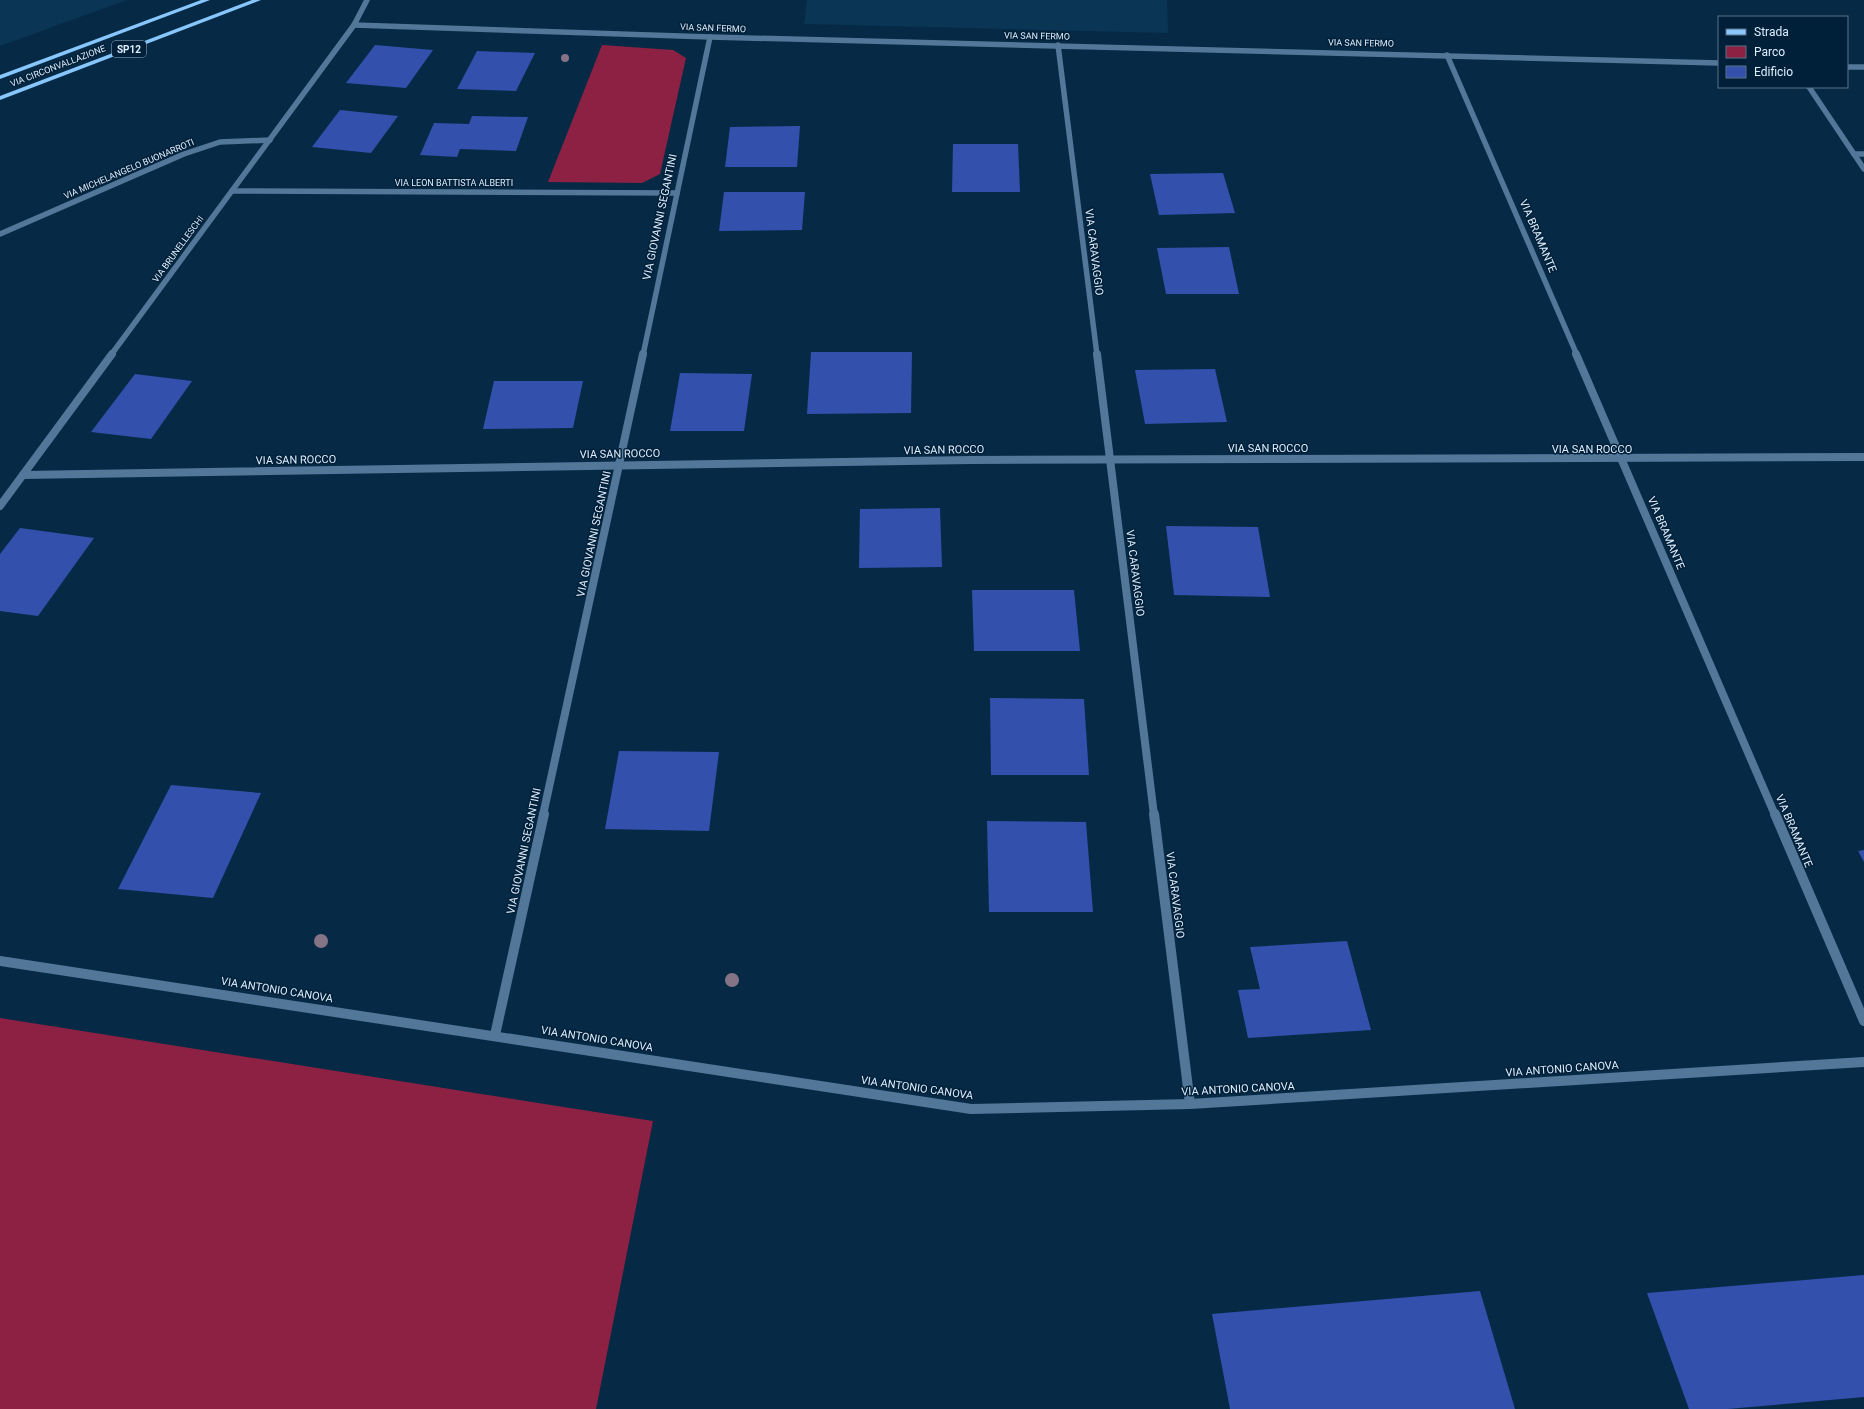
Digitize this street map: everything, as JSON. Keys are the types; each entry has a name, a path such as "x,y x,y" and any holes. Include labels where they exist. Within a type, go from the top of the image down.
{"main road":[{"name":"VIA CIRCONVALLAZIONE","path":"0,77 207,0"},
{"name":"VIA CIRCONVALLAZIONE","path":"0,98 258,0"}],"street":[{"name":"VIA BRUNELLESCHI","path":"0,506 24,476 354,25 367,0"},
{"name":"VIA SAN FERMO","path":"354,25 710,37 1447,54 1718,63"},
{"name":"VIA GIOVANNI SEGANTINI","path":"495,1035 620,465 710,37"},
{"name":"VIA CARAVAGGIO","path":"1058,46 1190,1104"},
{"name":"VIA BRAMANTE","path":"1447,54 1864,1021"},
{"path":"1848,66 1864,67"},
{"path":"1810,88 1864,169"},
{"name":"VIA MICHELANGELO BUONARROTI","path":"0,234 184,154 220,142 270,140"},
{"path":"1854,154 1864,154"},
{"name":"VIA LEON BATTISTA ALBERTI","path":"232,191 676,193"},
{"name":"VIA SAN ROCCO","path":"24,476 620,465 1109,459 1623,460 1864,457"},
{"name":"VIA ANTONIO CANOVA","path":"0,961 495,1035 971,1109 1190,1104 1864,1062"}],"shaded area":[{"path":"0,0 127,0 0,46"},
{"path":"807,0 1167,0 1168,33 804,24"}],"green space":[{"path":"602,45 673,50 686,58 660,174 642,183 548,182"},
{"path":"0,1018 653,1121 596,1409 0,1409"}],"building":[{"path":"375,45 433,50 406,88 346,83"},
{"path":"477,51 535,53 516,91 457,89"},
{"path":"340,110 398,116 371,153 312,147"},
{"path":"472,116 528,117 516,151 460,149 457,157 420,155 434,123 469,124"},
{"path":"800,126 797,167 725,167 730,127"},
{"path":"953,144 1018,144 1020,192 952,192"},
{"path":"1223,173 1235,213 1159,215 1150,174"},
{"path":"724,192 805,192 802,230 719,231"},
{"path":"1229,247 1239,294 1166,294 1157,248"},
{"path":"811,352 912,352 911,413 807,414"},
{"path":"1215,369 1227,422 1145,424 1135,370"},
{"path":"680,373 752,374 744,431 670,431"},
{"path":"135,374 192,381 151,439 91,432"},
{"path":"494,381 583,381 573,428 483,429"},
{"path":"940,508 942,567 859,568 860,509"},
{"path":"1166,526 1258,527 1270,597 1174,595"},
{"path":"20,528 94,538 38,616 0,611 0,554"},
{"path":"972,590 1074,590 1080,651 974,651"},
{"path":"990,698 1084,699 1089,775 991,775"},
{"path":"619,751 719,752 709,831 605,829"},
{"path":"171,785 261,793 213,898 118,889"},
{"path":"987,821 1086,822 1093,912 989,912"},
{"path":"1864,850 1864,862 1858,851"},
{"path":"1347,941 1371,1030 1248,1038 1238,990 1260,989 1250,947"},
{"path":"1864,1275 1864,1397 1728,1409 1689,1409 1647,1293"},
{"path":"1480,1291 1515,1409 1230,1409 1212,1314"}]}
